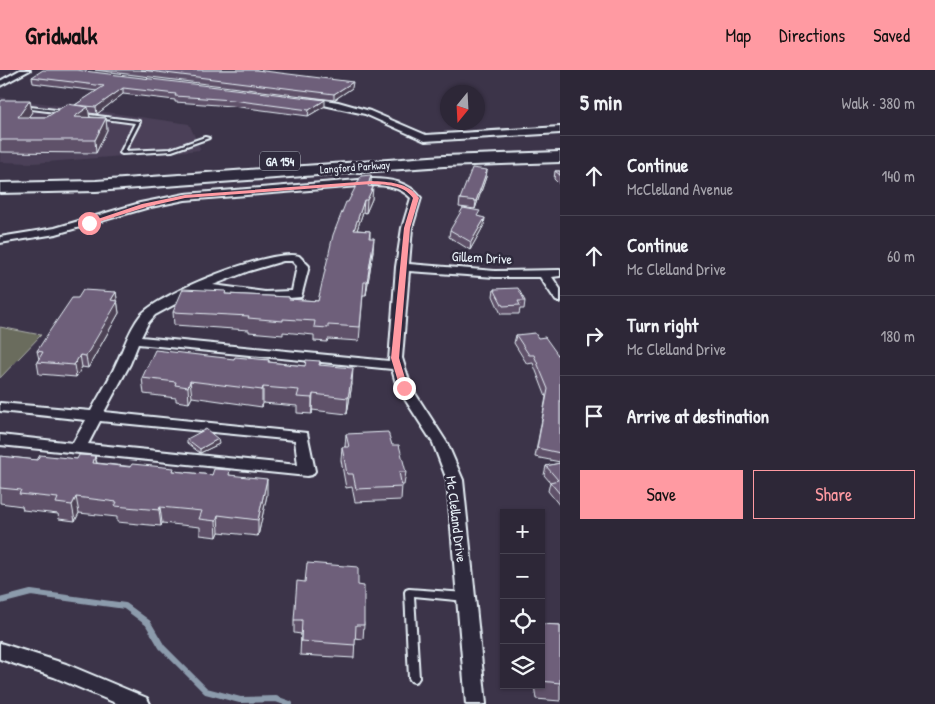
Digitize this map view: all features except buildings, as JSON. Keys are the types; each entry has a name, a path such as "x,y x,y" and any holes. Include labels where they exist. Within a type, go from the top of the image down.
{"highway":[{"path":"492,148 560,143"},
{"name":"Langford Parkway","path":"0,177 80,175 492,148 560,147"},
{"name":"Langford Parkway","path":"0,188 96,186 444,161 560,157"}],"street":[{"path":"0,84 26,70"},
{"path":"302,98 369,112 412,134 425,138 560,130"},
{"name":"Mc Clelland Drive","path":"0,240 56,231 144,205 185,197 381,182 403,187 412,192 416,198 407,228 395,358 404,388 440,443 455,480 476,704"},
{"path":"80,446 123,364 141,321 152,311 168,300 200,286 260,263 289,258 296,259 303,266 297,294 265,296 200,286"},
{"name":"Gillem Drive","path":"402,267 495,274 560,274"},
{"path":"546,274 560,298"},
{"path":"133,340 397,366"},
{"path":"0,407 302,436 307,471 80,446 0,440"},
{"path":"0,651 59,670 140,704"}],"lane":[{"path":"20,106 69,113"},
{"path":"79,114 138,122 122,154 172,150 207,138"},
{"path":"414,678 409,592 466,598"}],"shaded area":[{"path":"0,97 189,124 201,150 33,163 0,162"}],"green space":[{"path":"0,327 41,335 0,378"}],"waterway":[{"path":"0,601 31,593 125,606 148,623 162,647 206,691 240,700 276,699 290,704"}],"route":[{"path":"89,223 144,205 211,194 371,182 381,182 403,187 412,192 416,198 407,228 395,358 404,388"}]}
